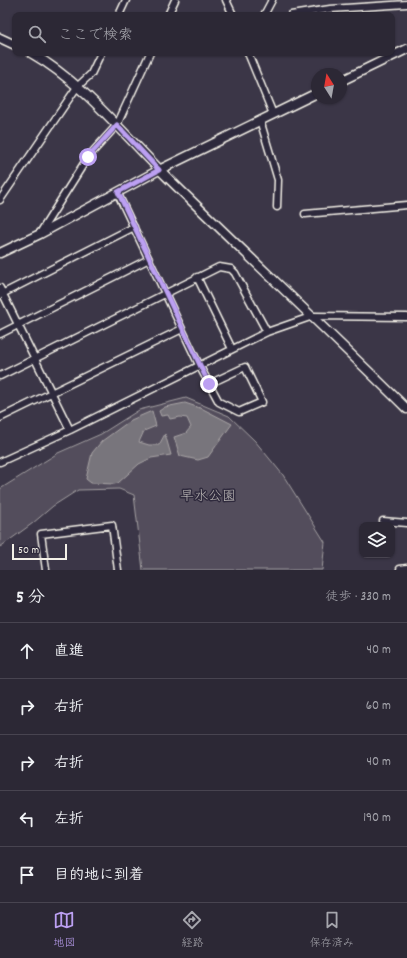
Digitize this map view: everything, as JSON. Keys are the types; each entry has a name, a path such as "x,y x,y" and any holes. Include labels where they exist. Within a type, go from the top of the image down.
{"street":[{"path":"120,12 126,0"},
{"path":"169,12 175,0"},
{"path":"226,0 232,12"},
{"path":"266,12 272,0"},
{"path":"310,12 330,9 407,4"},
{"path":"0,38 12,44"},
{"path":"395,55 407,49"},
{"path":"35,56 77,86 117,125 159,170 282,289 313,316 407,409"},
{"path":"0,200 77,86 91,74 100,56"},
{"path":"40,234 88,157 117,125 149,56"},
{"path":"249,56 273,114"},
{"path":"347,78 393,56"},
{"path":"0,253 40,234 159,170 311,96"},
{"path":"260,120 278,180 277,207"},
{"path":"118,192 199,365 209,384 219,402 239,412 262,402 245,367 209,384"},
{"path":"305,214 407,205"},
{"path":"70,430 1,292 134,227"},
{"path":"0,334 149,258"},
{"path":"0,376 219,267 231,269 242,283 267,332"},
{"path":"197,277 232,349"},
{"path":"0,462 70,430 267,332 313,316 407,317"},
{"path":"0,418 182,329"},
{"path":"383,521 407,523"},
{"path":"46,570 41,534 112,525 117,570"}],"green space":[{"name":"早水公園","path":"186,398 229,416 255,441 283,475 325,542 322,570 143,570 134,495 119,489 78,490 53,506 33,523 0,547 0,489 58,453 101,434 139,410"}],"shaded area":[{"path":"185,403 203,409 232,424 208,457 198,460 180,456 174,437 186,433 191,427 187,418 180,417 170,419 168,415 161,416 159,411 165,407"},
{"path":"152,411 156,426 144,431 139,442 149,445 159,445 165,434 171,455 151,458 139,464 118,483 91,483 86,479 92,453 102,441 131,420"}],"route":[{"path":"88,157 117,125 159,170 118,192 209,384"}]}
